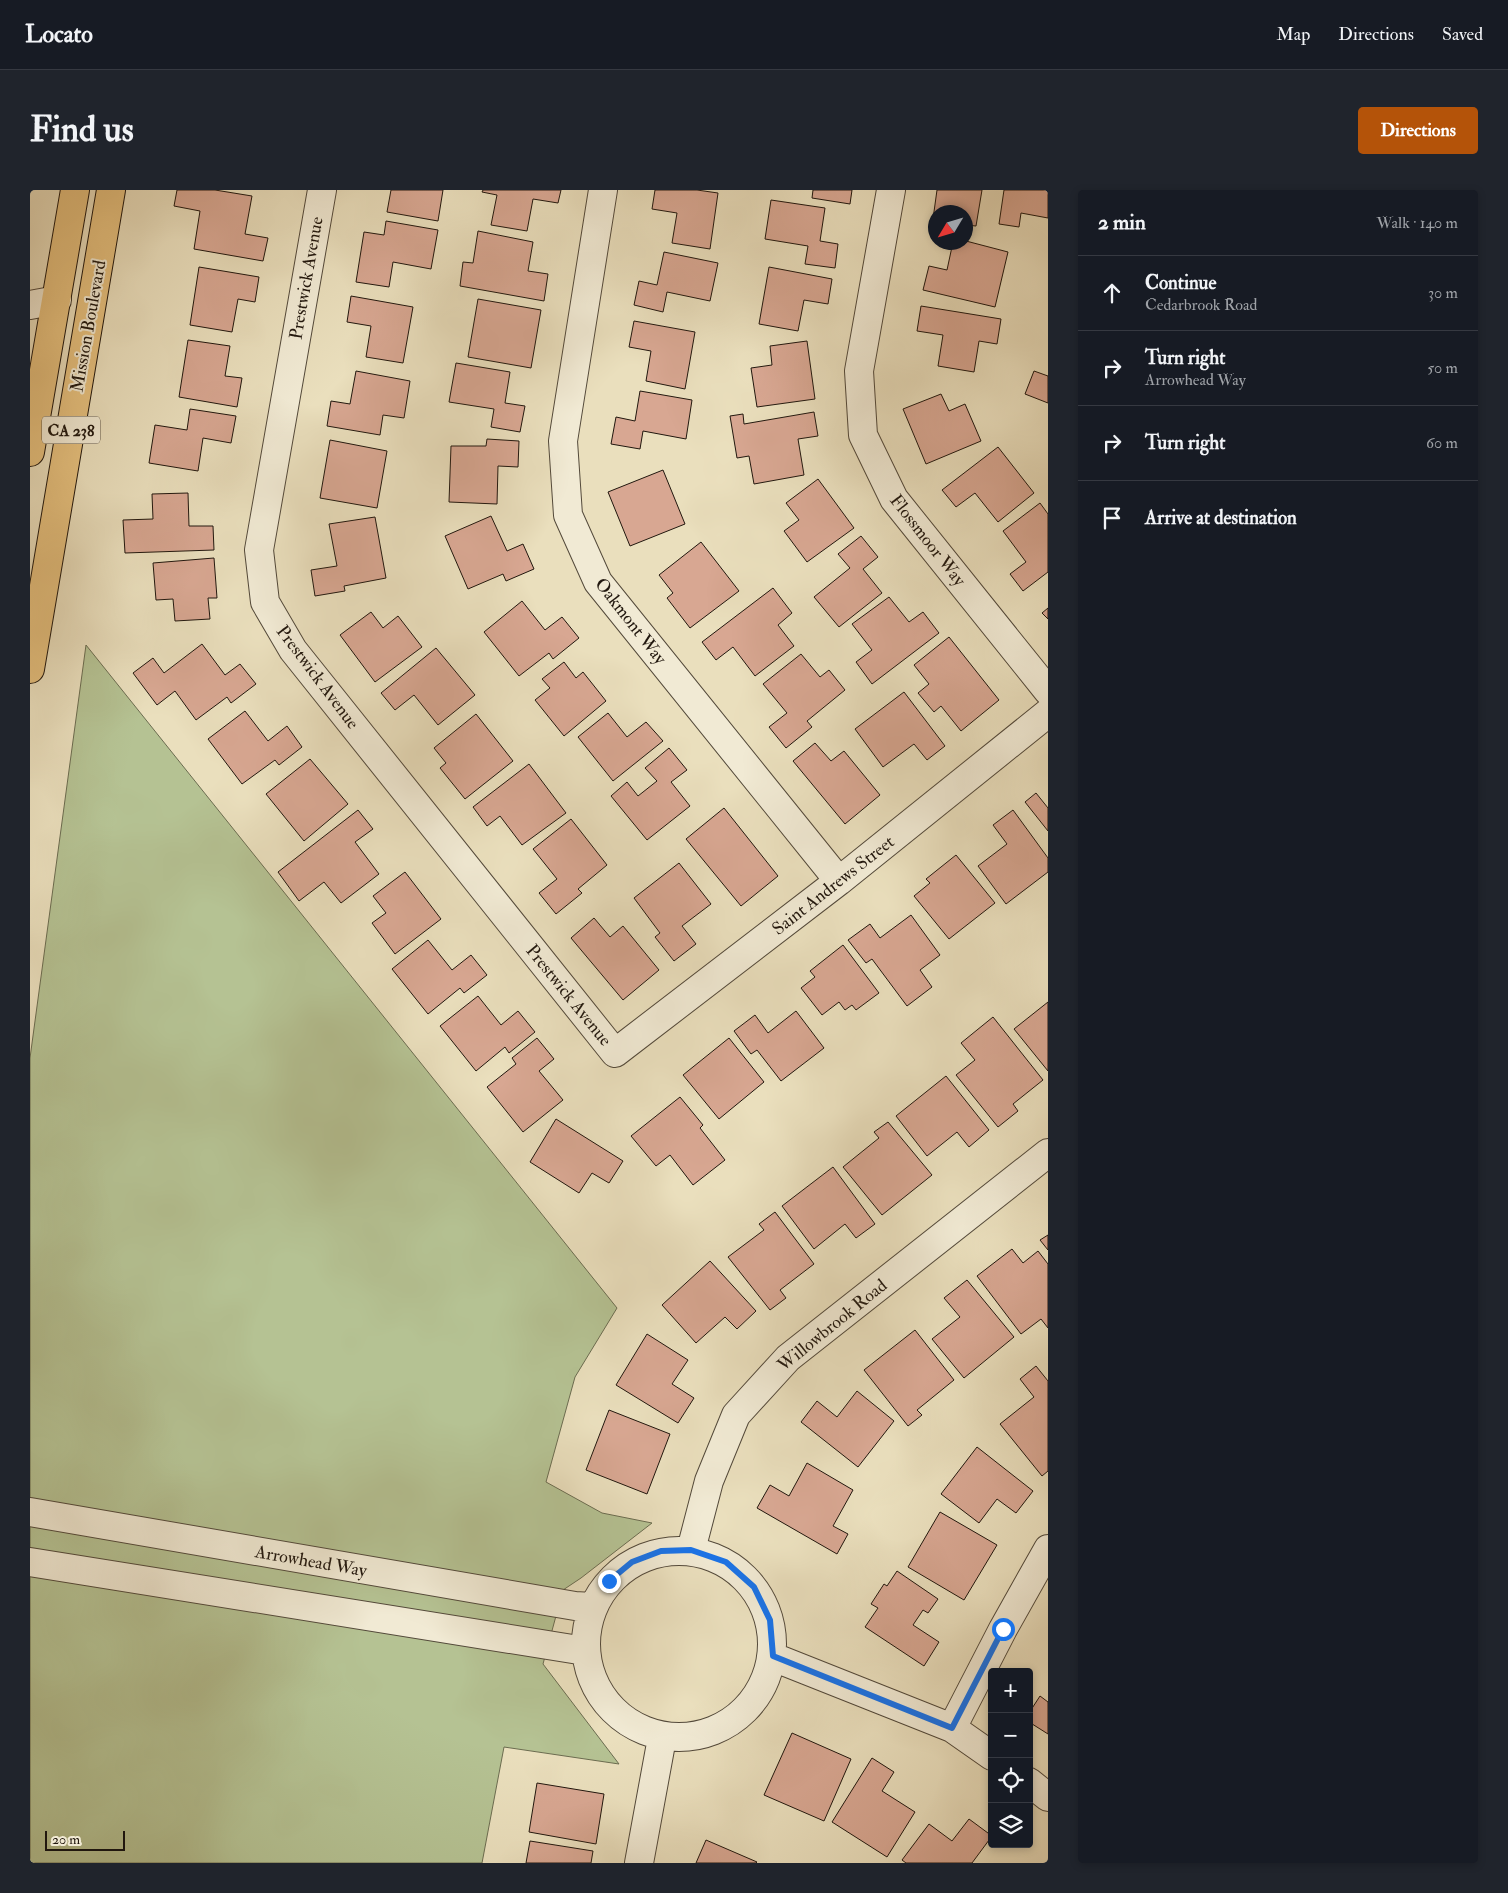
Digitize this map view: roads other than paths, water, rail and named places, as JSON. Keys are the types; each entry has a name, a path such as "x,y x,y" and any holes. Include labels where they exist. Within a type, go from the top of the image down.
{"main road":[{"name":"Mission Boulevard","path":"30,452 75,190"},
{"name":"Mission Boulevard","path":"30,670 111,190"}],"street":[{"name":"Prestwick Avenue","path":"322,190 259,550 266,602 293,650 615,1053"},
{"name":"Oakmont Way","path":"603,190 562,441 568,515 598,582 839,881"},
{"name":"Flossmoor Way","path":"891,190 859,371 863,434 894,499 1048,691"},
{"path":"30,305 57,300"},
{"name":"Saint Andrews Street","path":"615,1053 839,881 1048,713"},
{"name":"Willowbrook Road","path":"691,1550 708,1481 736,1414 788,1358 1048,1153"},
{"name":"Arrowhead Way","path":"30,1512 575,1606 592,1607"},
{"path":"952,1728 1003,1629 1048,1549"},
{"path":"691,1550 726,1562 754,1587 770,1620 773,1656 761,1693 735,1721 700,1737 662,1738 624,1721 597,1690 585,1651 592,1607 609,1581 632,1562 661,1551 691,1550"},
{"path":"30,1562 585,1651"},
{"path":"773,1656 952,1728 988,1753"},
{"path":"640,1863 662,1738"},
{"path":"1033,1785 1048,1796"}]}
